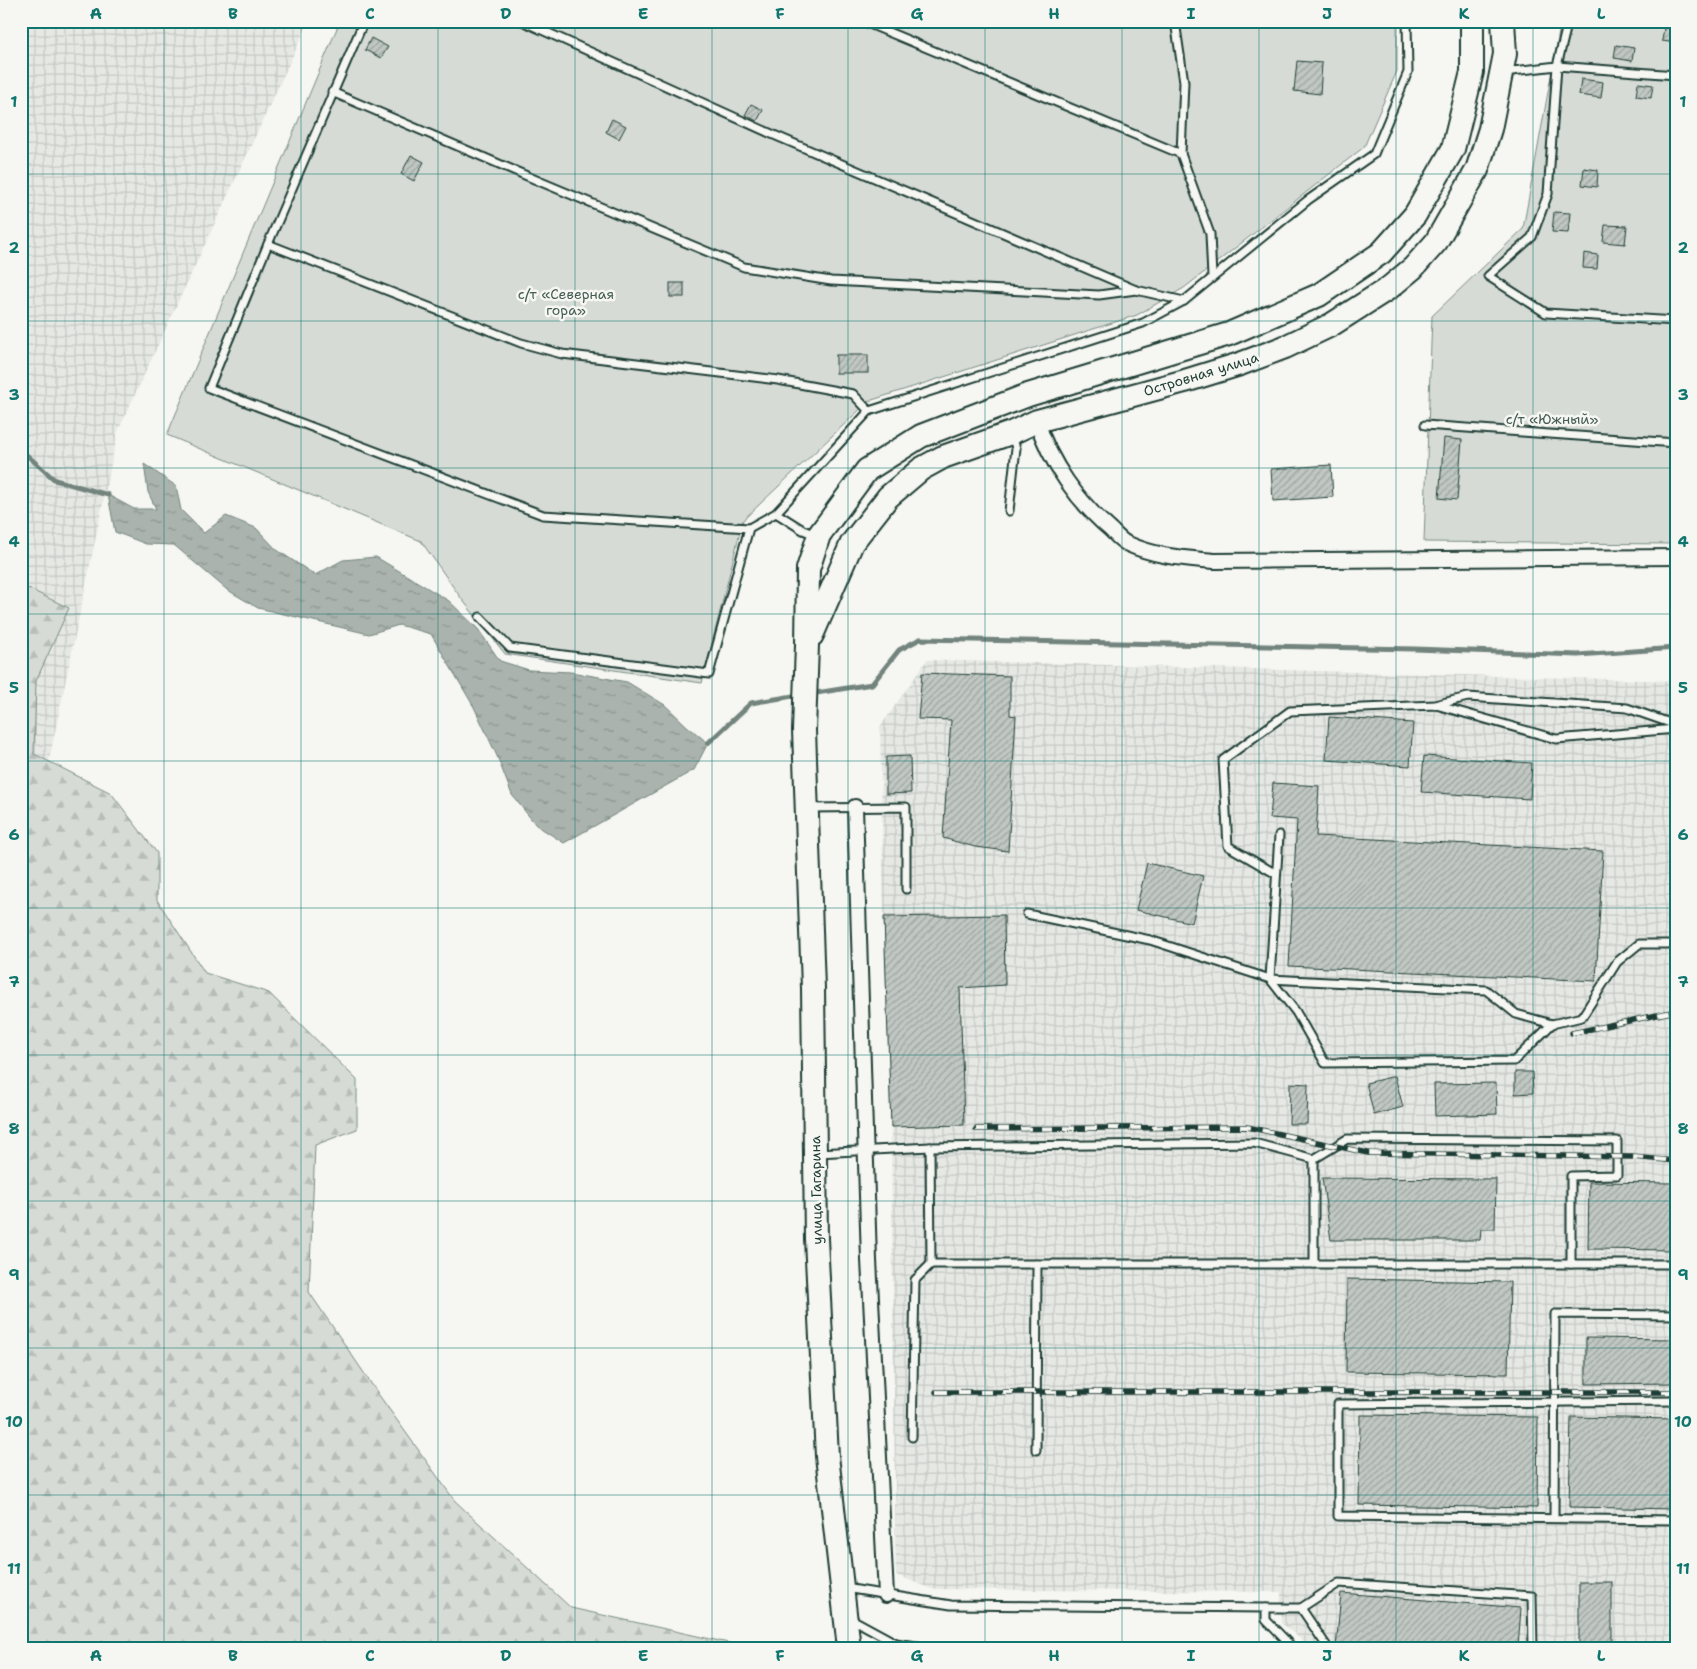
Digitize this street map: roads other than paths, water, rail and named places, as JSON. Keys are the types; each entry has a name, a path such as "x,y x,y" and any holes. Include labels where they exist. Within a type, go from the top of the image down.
{"main road":[{"path":"818,536 866,470 921,436 1028,395 1229,334 1319,296 1381,253 1415,215 1453,149 1472,72 1472,21"},
{"name":"Островная улица","path":"808,645 852,543 888,497 921,469 943,457 1012,433 1037,421 1185,381 1240,364 1285,347 1331,326 1389,288 1413,268 1436,242 1477,170 1490,130 1505,54 1503,21"},
{"name":"улица Гагарина","path":"818,536 808,569 808,645 804,730 813,988 816,1239 827,1456 849,1648"}],"street":[{"path":"1037,421 1042,438 1064,478 1097,518 1126,544 1157,555 1214,561 1676,557"},
{"path":"855,807 869,1260 886,1595"}],"lane":[{"path":"364,21 332,92 209,388 543,515 749,528 776,512 869,411 1143,323 1184,301 1308,200 1374,154 1408,72 1407,21"},
{"path":"522,21 774,135 1136,290 1184,301"},
{"path":"862,21 1181,154"},
{"path":"1175,21 1184,82 1181,154 1210,234 1212,277"},
{"path":"1568,21 1557,66 1548,194 1532,237 1488,276 1546,313 1676,321"},
{"path":"1501,72 1557,66 1676,75"},
{"path":"332,92 540,182 744,267 831,281 1099,295 1136,290"},
{"path":"268,244 521,343 562,354 778,380 852,394 869,411"},
{"path":"1425,425 1676,443"},
{"path":"1009,511 1016,448 1012,433"},
{"path":"776,512 803,530 818,536"},
{"path":"480,617 510,648 709,674 749,528"},
{"path":"1276,874 1228,846 1223,760 1290,711 1436,705 1468,697 1627,708 1676,727"},
{"path":"1436,705 1556,739 1676,727"},
{"path":"806,808 906,807 906,889"},
{"path":"1278,835 1270,979 1296,1012 1325,1063 1514,1061 1552,1024"},
{"path":"1026,914 1150,940 1270,979 1486,990 1516,1014 1552,1024 1582,1017 1617,962 1639,944 1676,944"},
{"path":"815,1153 930,1148 1254,1143 1314,1159 1346,1139 1617,1141 1617,1175 1571,1176 1571,1264"},
{"path":"930,1148 931,1264"},
{"path":"1314,1159 1314,1264"},
{"path":"912,1438 914,1280 931,1264 1676,1264"},
{"path":"1036,1450 1037,1264"},
{"path":"1554,1518 1554,1314 1676,1315"},
{"path":"1676,1401 1338,1404 1338,1516 1676,1520"},
{"path":"842,1588 950,1605 1301,1608 1339,1583 1532,1596 1533,1648"},
{"path":"1266,1608 1266,1620 1293,1648"},
{"path":"1301,1608 1328,1648"},
{"path":"845,1615 896,1645 931,1648"}],"water":[{"path":"144,464 176,486 181,510 204,533 226,516 256,528 277,550 315,575 343,560 376,557 449,601 478,629 500,661 529,670 571,672 627,682 665,705 708,743 694,770 564,843 536,825 512,795 497,756 474,707 431,634 399,625 369,634 258,608 226,589 174,545 146,544 115,532 108,495 134,509 156,509 148,492"}],"waterway":[{"path":"21,450 55,480 108,495"},
{"path":"810,694 872,684 899,650 920,639 1415,649 1578,655 1676,648"},
{"path":"708,743 751,703 799,695"}],"railway":[{"path":"1572,1033 1676,1011"},
{"path":"976,1129 1247,1127 1368,1153 1632,1157 1676,1161"},
{"path":"936,1392 1676,1392"}],"park label":[{"name":"с/т «Северная гора»","path":"566,302"},
{"name":"с/т «Южный»","path":"1552,419"}]}
